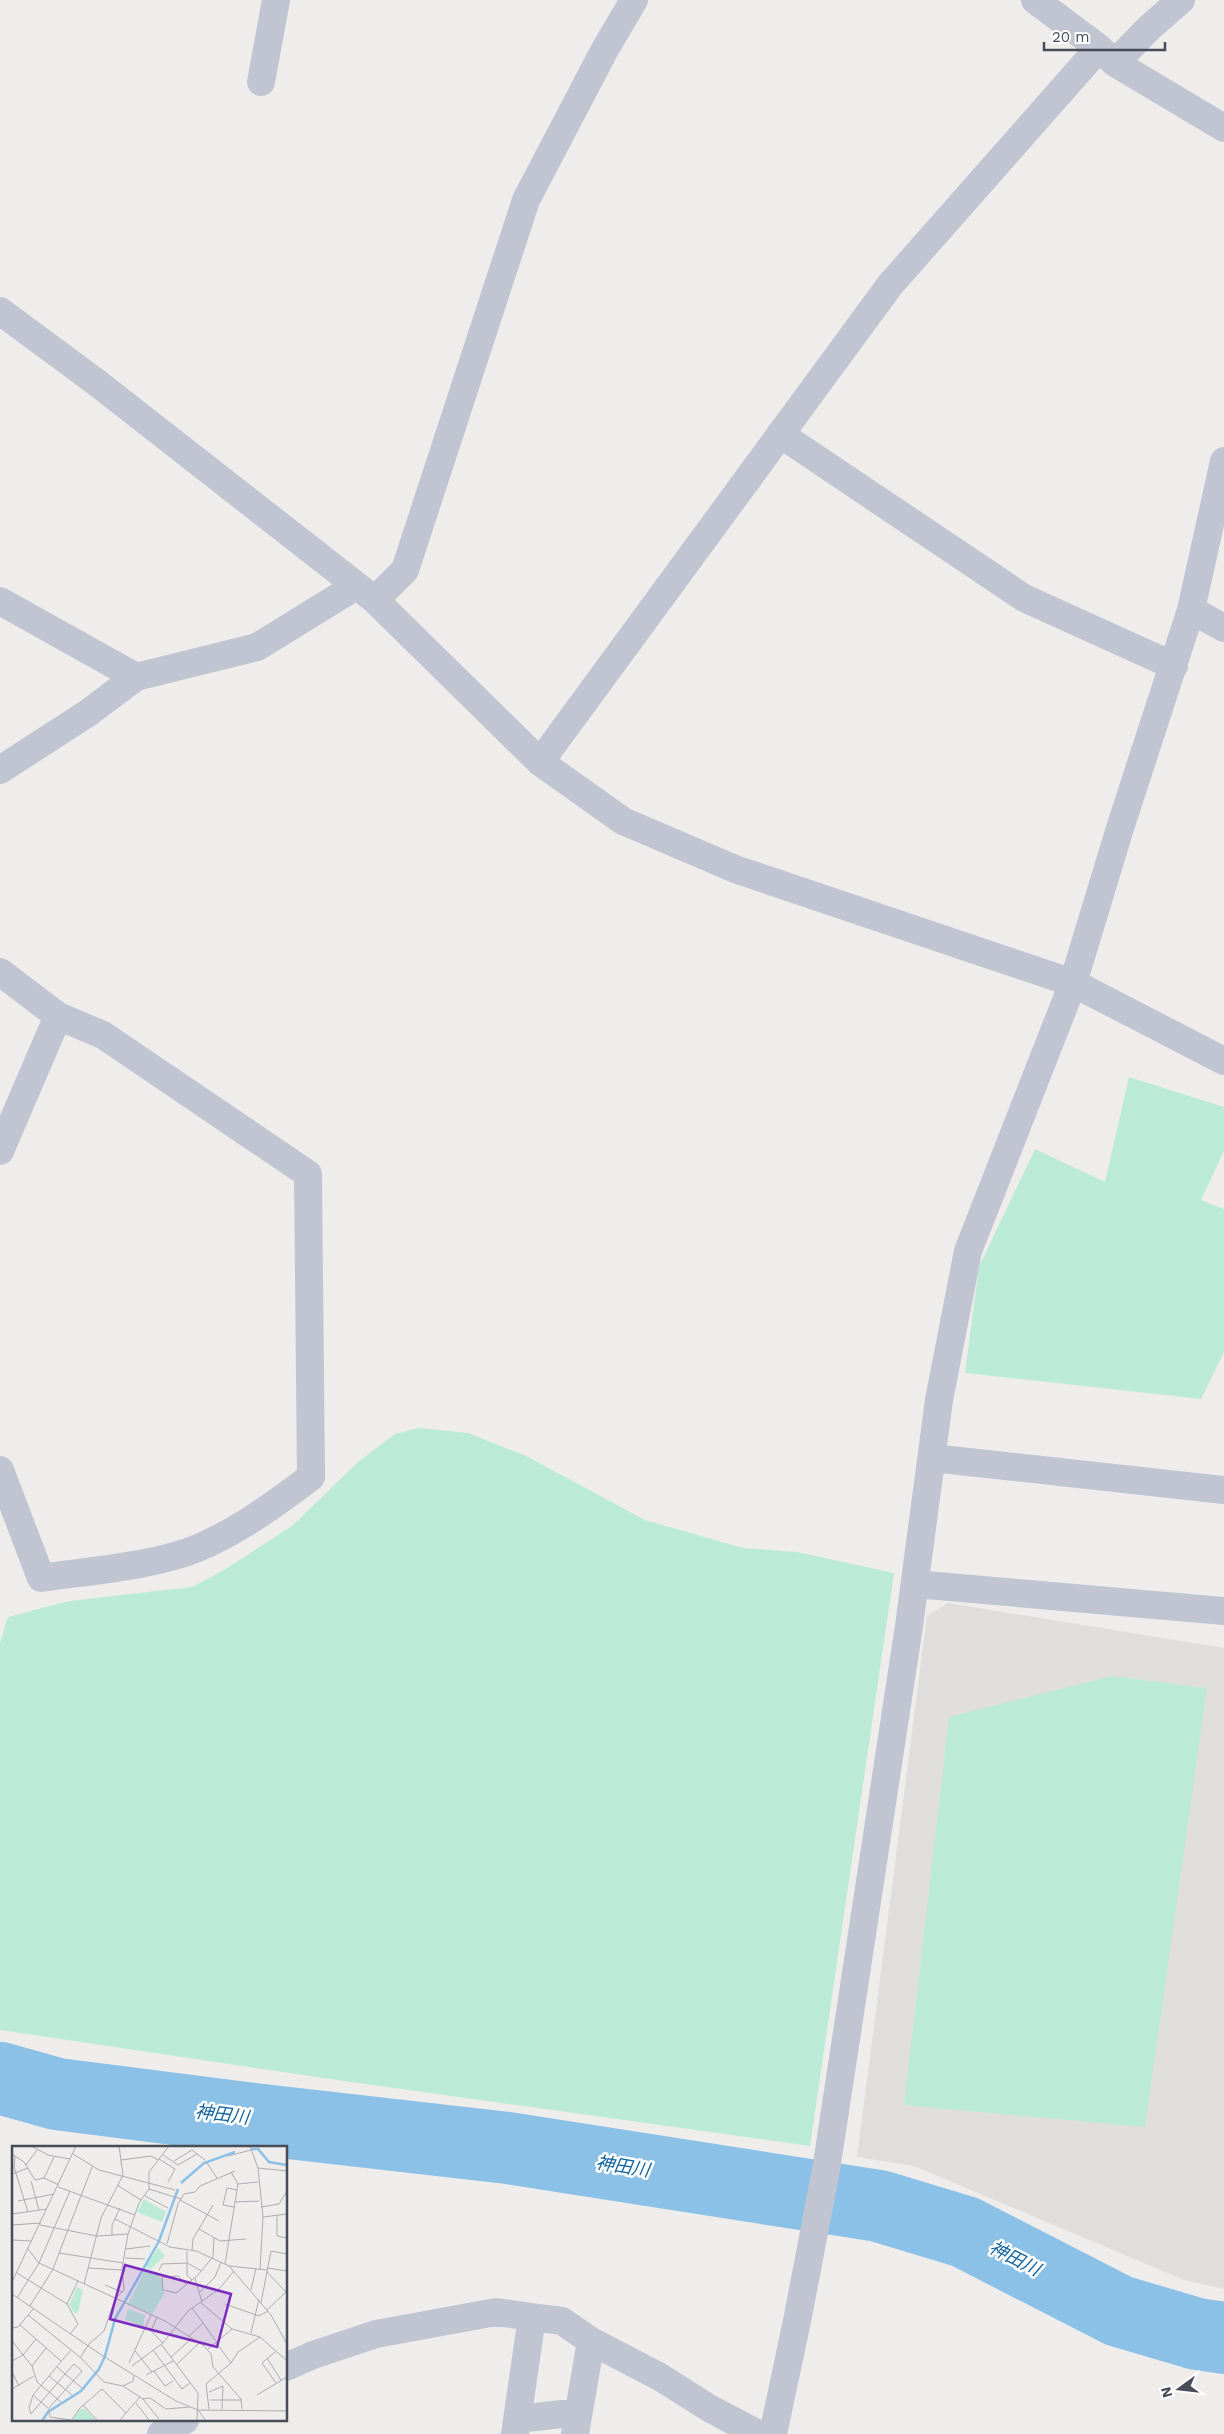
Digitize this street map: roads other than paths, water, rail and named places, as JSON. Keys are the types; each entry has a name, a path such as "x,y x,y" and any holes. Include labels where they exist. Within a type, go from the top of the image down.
{"street":[{"path":"261,82 276,0"},
{"path":"0,770 88,713 136,677 257,647 366,593 404,570 526,200 604,51 634,0"},
{"path":"1035,0 1107,55 1224,128"},
{"path":"540,762 890,284 1107,55 1149,28 1181,0"},
{"path":"0,311 96,382 366,593 540,762 623,821 735,868 846,908 1074,983 1224,1061"},
{"path":"780,434 1024,598 1174,666"},
{"path":"773,2434 826,2170 915,1584 939,1400 968,1252 1074,983 1120,828 1191,610 1224,461"},
{"path":"0,601 136,677"},
{"path":"1191,610 1224,628"},
{"path":"0,972 58,1016 103,1035 308,1174 311,1477 257,1518 198,1548 162,1559 41,1578 0,1470"},
{"path":"0,1151 58,1016"},
{"path":"932,1458 1224,1490"},
{"path":"915,1584 1224,1611"},
{"path":"288,2366 313,2355 376,2334 496,2312 532,2316 562,2321 591,2341 660,2377 709,2408 758,2434"},
{"path":"532,2316 516,2427 577,2423 591,2341"},
{"path":"162,2434 183,2422"}],"waterway":[{"name":"神田川","path":"0,2078 57,2094 253,2119 508,2148 879,2206 965,2232 1119,2311 1197,2334 1224,2338"}]}
